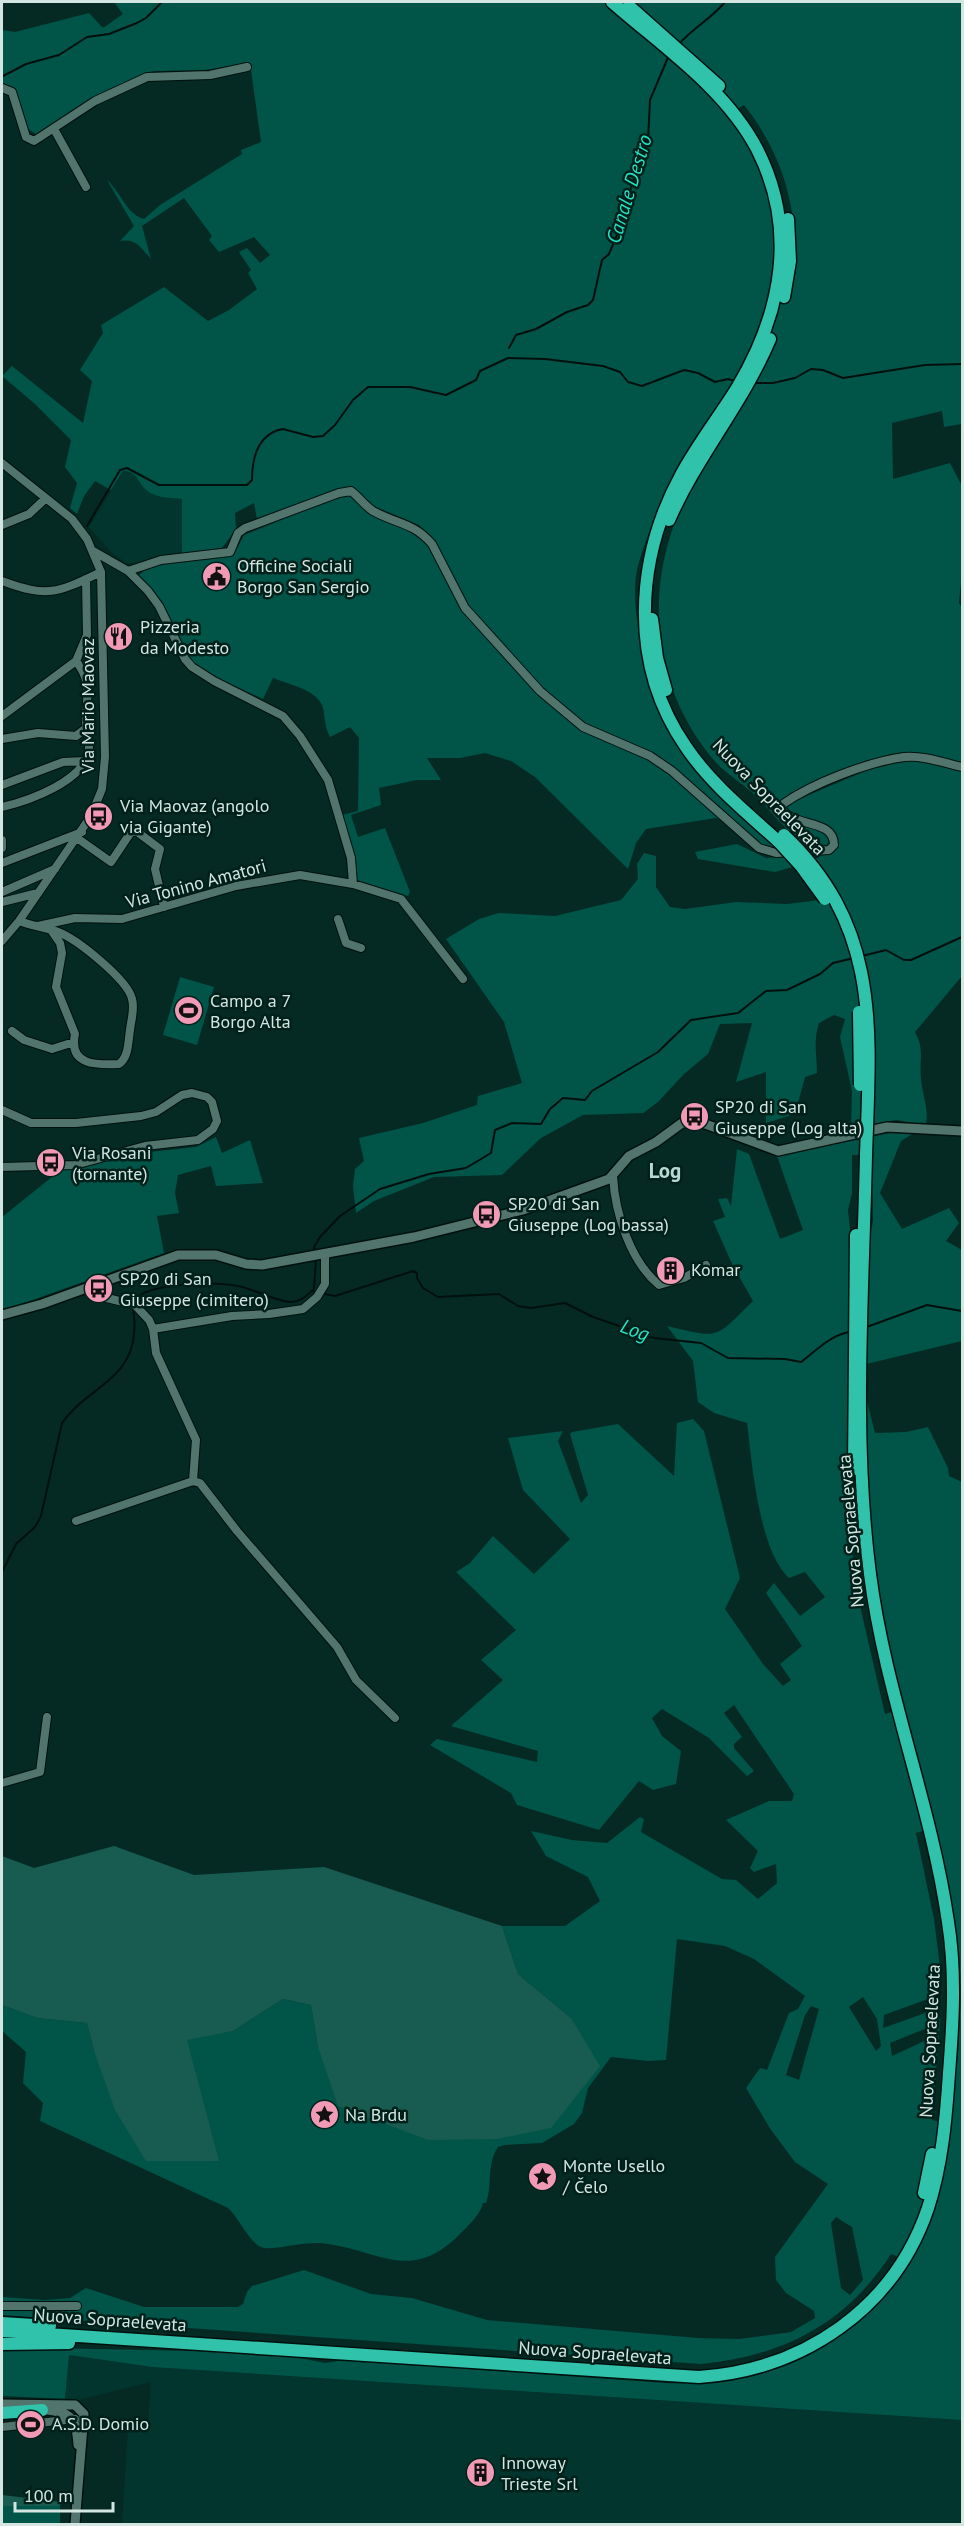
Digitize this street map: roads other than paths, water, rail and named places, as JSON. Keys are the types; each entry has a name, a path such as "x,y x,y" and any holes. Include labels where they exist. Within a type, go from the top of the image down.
{"highway":[{"name":"Nuova Sopraelevata","path":"2,2331 661,2376 719,2375 776,2363 827,2338 873,2299 919,2230 933,2191 940,2122 945,2016 944,1963 938,1911 925,1830 862,1580 856,1434 862,1155 869,1044 866,990 858,955 844,916 823,879 731,788 702,755 682,726 667,694 657,658 652,600 658,556 670,507 692,456 738,385 762,337 779,282 788,219 778,180 763,144 735,110 628,8 612,2"},
{"name":"Nuova Sopraelevata","path":"2,2321 660,2368 718,2368 773,2355 822,2331 867,2293 900,2258"},
{"path":"2,2344 101,2342 214,2345"},
{"path":"2,2413 42,2410"}],"street":[{"path":"2,88 12,92 28,140 40,140 95,101 147,77 210,75 247,67"},
{"path":"54,129 86,187"},
{"name":"Via Mario Maovaz","path":"2,464 72,519 93,551 101,572 105,772 97,804 79,835 19,921 2,940"},
{"path":"128,571 161,560 230,552 238,533 245,528 339,493 351,491 373,511 405,522 426,536 465,608 549,699 593,733 630,747 672,771 748,839 768,852 829,850 834,845 831,833 824,828 791,818 782,809 783,804 846,774 903,758 916,757 963,767"},
{"path":"2,525 29,514 46,498"},
{"path":"93,551 128,571 159,606 185,659 192,667 229,690 283,716 300,736 328,780 351,858 353,884"},
{"path":"2,581 39,593 50,592 101,572"},
{"path":"2,716 76,662 87,635 86,579"},
{"path":"2,807 54,788 75,776 86,761 89,750 85,729 88,686 87,678 76,662"},
{"path":"2,739 38,733 76,736 85,729"},
{"path":"2,785 63,762 86,761"},
{"path":"2,863 79,835 111,862 131,832 136,831 160,849 155,869 164,907"},
{"path":"2,840 2,848"},
{"path":"2,891 55,869"},
{"name":"Via Tonino Amatori","path":"38,926 57,920 75,918 122,919 278,877 300,875 353,884 396,896 408,905 427,934 464,979"},
{"path":"2,902 38,893"},
{"path":"338,919 346,943 361,948"},
{"path":"19,921 51,930 73,942 127,985 134,1002 126,1057 122,1062 87,1064 81,1058 74,1042 75,1034 56,987 62,953 60,943 51,930"},
{"path":"12,1030 24,1040 52,1049 74,1042"},
{"path":"2,1110 31,1123 52,1125 141,1116 156,1112 182,1095 192,1093 207,1097 213,1102 217,1121 213,1130 198,1140 145,1146 75,1165 2,1167"},
{"path":"2,1315 42,1304 178,1255 216,1255 246,1264 262,1265 484,1222 613,1176 629,1156 656,1142 682,1123 691,1121 700,1122 778,1151 887,1127 963,1131"},
{"path":"613,1176 615,1202 625,1229 642,1264 659,1285 684,1278 706,1264"},
{"path":"153,1329 232,1316 303,1309 320,1294 325,1284 325,1253"},
{"path":"88,1286 95,1294 135,1305 153,1329 156,1353 196,1440 193,1481"},
{"path":"76,1521 193,1481 200,1483 237,1531 337,1647 356,1680 395,1718"},
{"path":"2,1783 40,1772 47,1717"},
{"path":"2,2306 77,2306"},
{"path":"2,2404 41,2403 80,2408"},
{"path":"2,2404 62,2412 73,2419"},
{"path":"80,2408 73,2419 80,2465"},
{"path":"75,2524 85,2419 80,2408"},
{"path":"2,2427 85,2419"}],"waterway":[{"path":"3,76 26,64 59,55 87,37 109,34 137,23 146,18 162,2"},
{"name":"Canale Destro","path":"679,44 725,2"},
{"name":"Canale Destro","path":"509,348 516,335 536,329 567,312 588,305 593,300 602,260 609,254 627,211 631,187 648,141 650,100 669,55"},
{"path":"87,526 120,470 127,468 159,485 247,485 252,480 253,463 258,448 267,436 283,429 313,437 323,436 335,425 353,400 368,387 410,387 446,395 476,380 480,371 508,358 545,359 603,366 620,372 628,382 642,386 684,370 698,373 715,382 728,379 735,381"},
{"path":"752,383 773,383 795,378 811,369 823,370 843,378 925,365 962,364"},
{"path":"862,956 886,950 904,960 911,960 962,937"},
{"path":"316,1253 314,1247 320,1237 340,1216 380,1189 429,1174 466,1168 491,1153 495,1130 512,1123 541,1124 550,1109 563,1098 585,1100 592,1091 658,1052 691,1020 738,1013 766,991 787,990 820,974 833,963 854,958"},
{"path":"134,1300 141,1294 165,1287 222,1284 239,1286 283,1301 297,1301 314,1289 316,1259"},
{"name":"Log","path":"311,1291 335,1296 413,1271 417,1273 417,1278 423,1288 438,1297 499,1294 518,1306 531,1308 565,1303 593,1317 654,1338 701,1343 728,1358 785,1359 801,1362 830,1340 850,1332"},
{"name":"Log","path":"864,1328 927,1305 962,1311"},
{"path":"2,1572 16,1544 35,1527 41,1516 62,1423 125,1363 131,1350 135,1327 132,1306"}],"place":[{"name":"Officine Sociali Borgo San Sergio","path":"216,576"},
{"name":"Pizzeria da Modesto","path":"119,637"},
{"name":"Via Maovaz (angolo via Gigante)","path":"99,816"},
{"name":"Campo a 7 Borgo Alta","path":"189,1011"},
{"name":"SP20 di San Giuseppe (Log alta)","path":"694,1117"},
{"name":"Via Rosani (tornante)","path":"51,1163"},
{"name":"SP20 di San Giuseppe (Log bassa)","path":"487,1214"},
{"name":"Komar","path":"670,1270"},
{"name":"SP20 di San Giuseppe (cimitero)","path":"99,1289"},
{"name":"Na Brdu","path":"324,2115"},
{"name":"Monte Usello / Čelo","path":"542,2176"},
{"name":"A.S.D. Domio","path":"31,2424"},
{"name":"Innoway Trieste Srl","path":"480,2473"}],"district":[{"name":"Log","path":"665,1171"}]}
